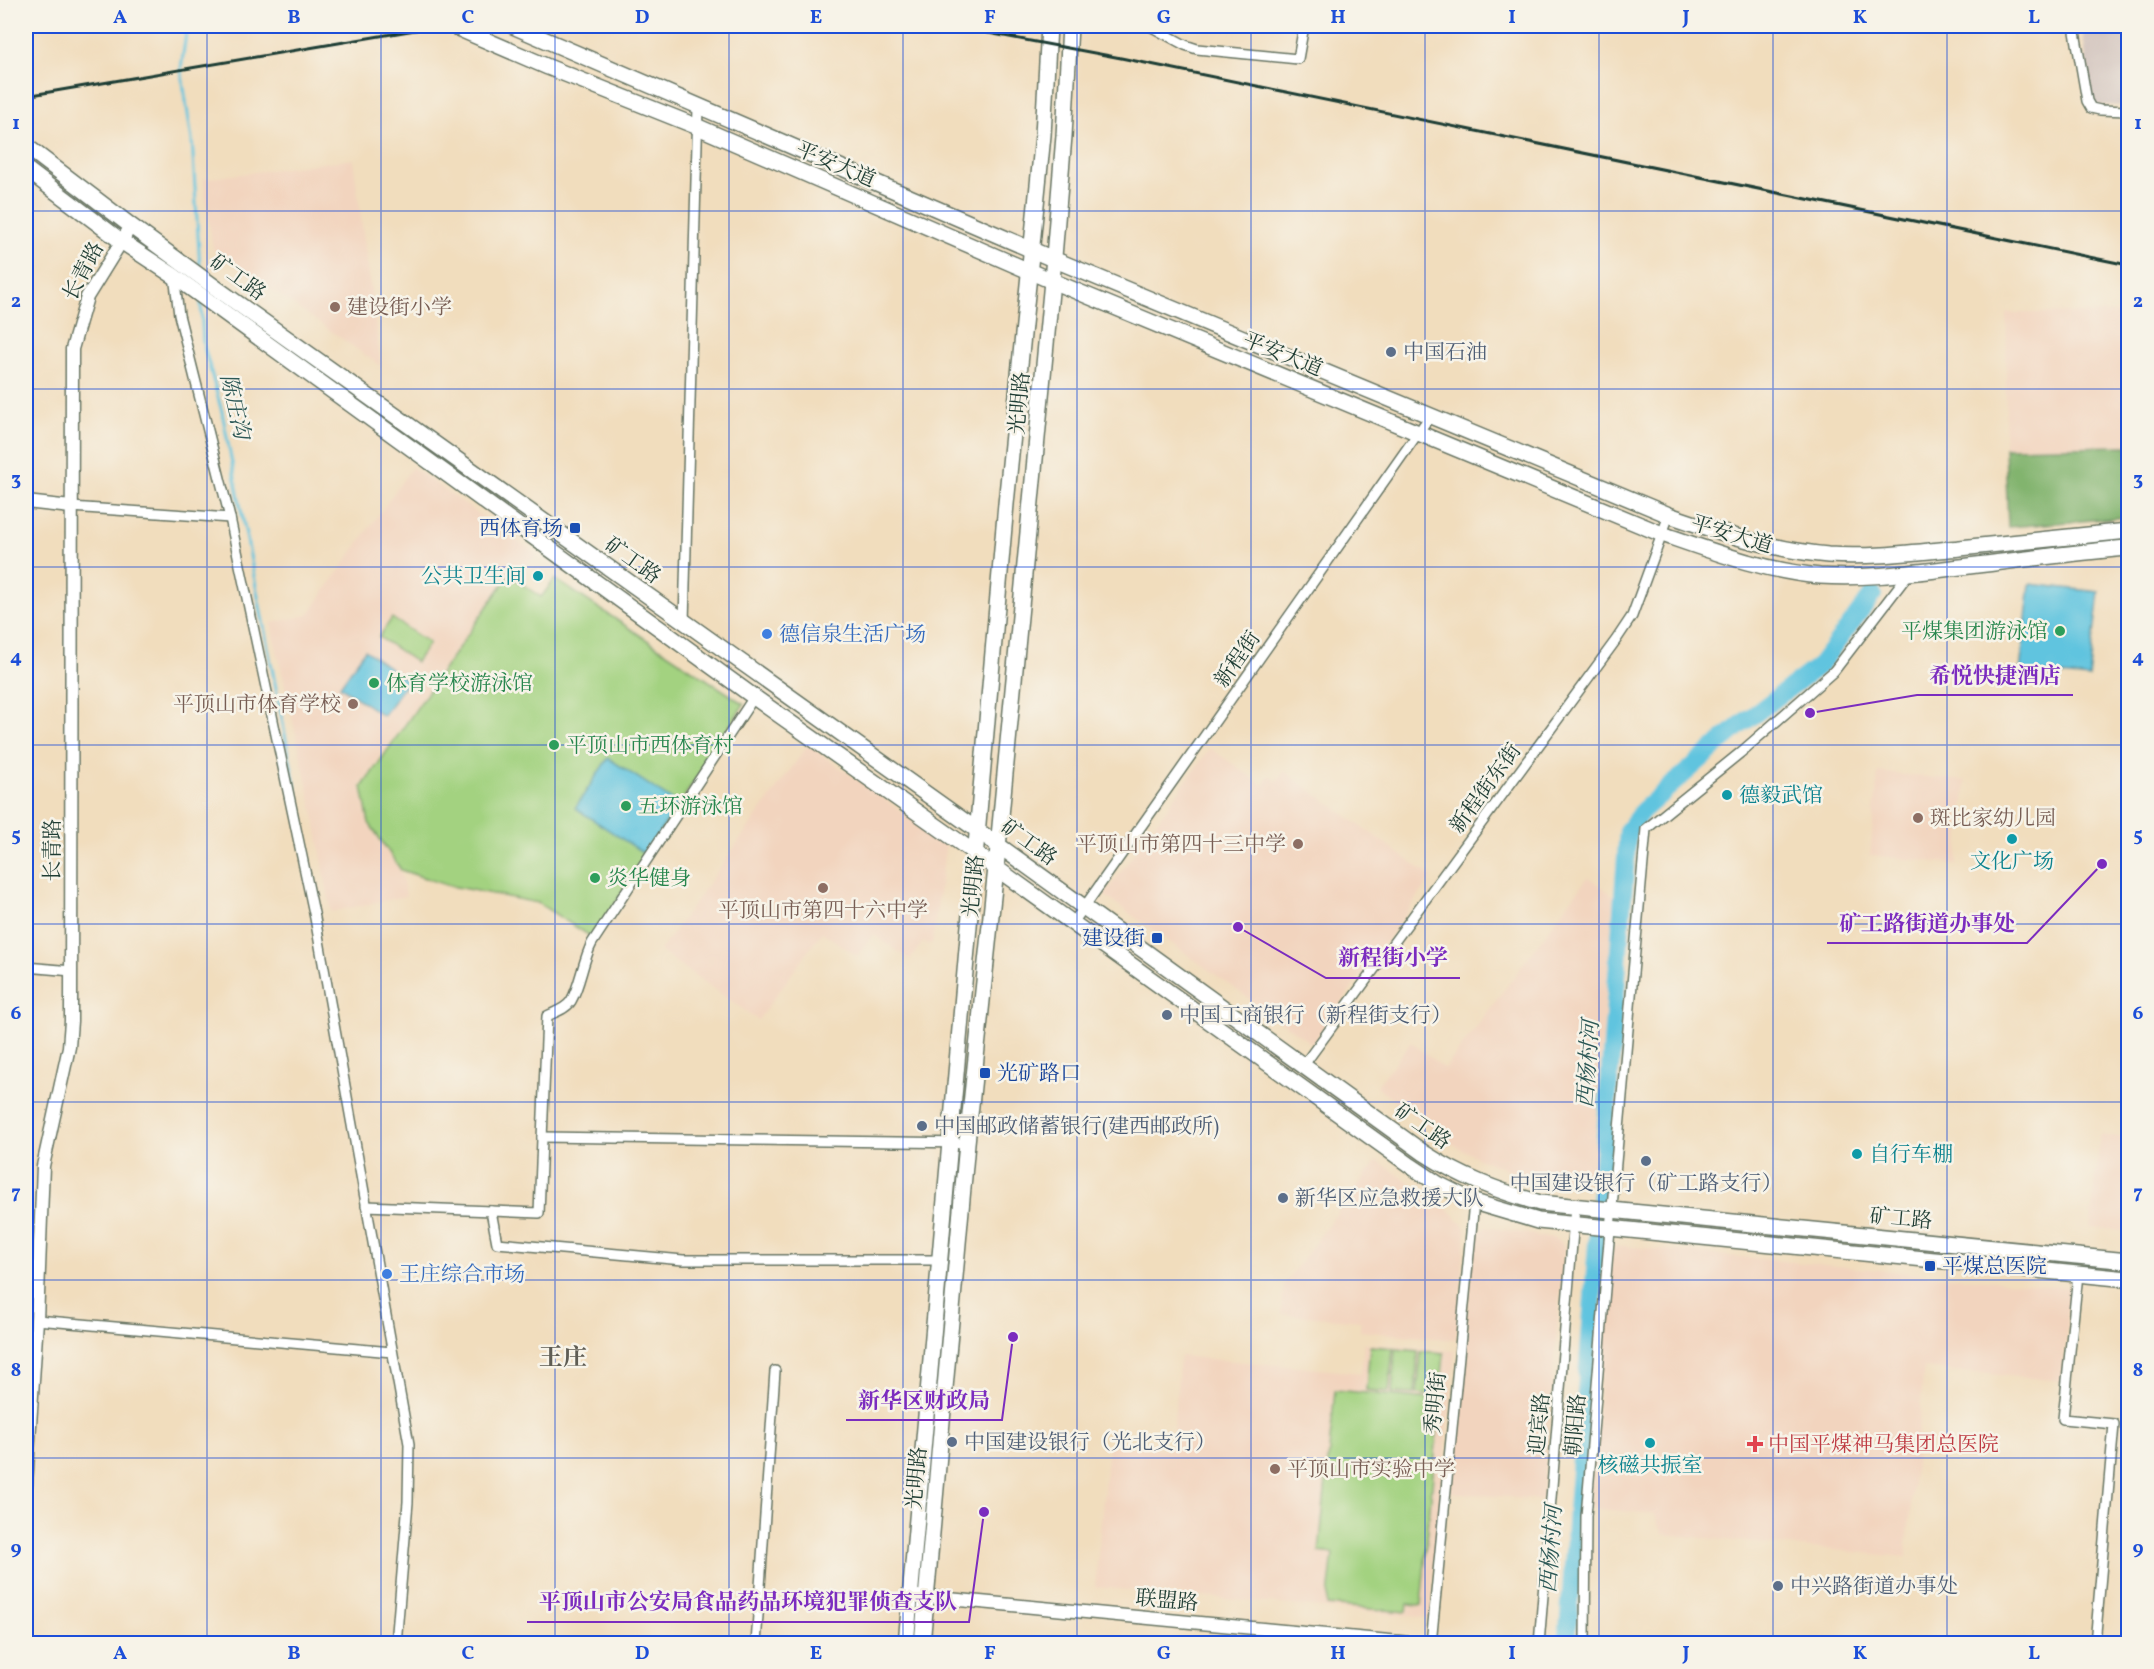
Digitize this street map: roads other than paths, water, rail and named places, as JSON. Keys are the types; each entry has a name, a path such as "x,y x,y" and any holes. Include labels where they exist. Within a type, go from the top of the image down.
{"main road":[{"name":"平安大道","path":"453,26 698,128 1052,281 1662,534 1742,561 1795,573 1844,576 1910,572 2128,548"},
{"name":"平安大道","path":"513,26 1031,250 1669,515 1746,541 1820,554 1857,556 1921,552 2128,531"},
{"name":"光明路","path":"906,1644 978,831 1043,135 1048,26"},
{"name":"光明路","path":"922,1644 967,1143 996,868 1052,281 1070,26"},
{"name":"矿工路","path":"26,146 216,288 998,845 1424,1153 1463,1177 1501,1192 1540,1203 2128,1261"},
{"name":"矿工路","path":"26,169 121,241 179,279 754,697 1438,1184 1474,1202 1538,1221 2128,1279"}],"street":[{"path":"1150,26 1185,45 1197,48 1298,59 1303,32"},
{"path":"2074,26 2087,101 2091,108 2128,111"},
{"path":"684,622 698,107"},
{"name":"长青路","path":"26,1485 44,1166 69,1047 72,971 72,349 87,297 131,226"},
{"path":"177,258 180,315 230,518 315,918 409,1444 410,1460 396,1644"},
{"name":"新程街","path":"1072,923 1431,416"},
{"path":"26,502 230,518"},
{"name":"新程街东街","path":"1303,1066 1616,640 1636,606 1669,515"},
{"name":"朝阳路","path":"1585,1644 1586,1516 1646,829 1740,753 1834,671 1910,572"},
{"path":"366,1206 539,1213 547,1016 570,1002 585,956 592,943 754,697"},
{"path":"26,967 72,971"},
{"path":"542,1137 967,1143"},
{"name":"秀明街","path":"1431,1644 1474,1202"},
{"name":"迎宾路","path":"1539,1644 1581,1208"},
{"path":"491,1211 497,1243 683,1260 940,1260"},
{"path":"2078,1274 2063,1419 2114,1424 2095,1644"},
{"path":"37,1320 392,1352"},
{"path":"756,1644 775,1371"},
{"name":"联盟路","path":"910,1596 1421,1644"}],"water":[{"name":"平煤集团游泳馆","path":"2030,584 2099,592 2089,678 2020,671"},
{"name":"体育学校游泳馆","path":"365,650 408,681 383,716 340,686"},
{"name":"五环游泳馆","path":"608,758 678,804 645,854 575,808"}],"waterway":[{"name":"陈庄沟","path":"187,26 181,69 192,140 200,268"},
{"name":"陈庄沟","path":"201,302 203,343 222,412 296,791"},
{"name":"西杨村河","path":"1567,1644 1628,830 1642,811 1739,726 1820,665 1873,594"}],"railway":[{"path":"26,96 439,26"},
{"path":"951,26 1121,58 2128,265"}],"place":[{"name":"建设街小学","path":"335,307"},
{"name":"中国石油","path":"1391,352"},
{"name":"西体育场","path":"575,528"},
{"name":"公共卫生间","path":"538,576"},
{"name":"平煤集团游泳馆","path":"2060,631"},
{"name":"德信泉生活广场","path":"767,634"},
{"name":"体育学校游泳馆","path":"374,683"},
{"name":"平顶山市体育学校","path":"353,704"},
{"name":"希悦快捷酒店","path":"1810,713"},
{"name":"平顶山市西体育村","path":"554,745"},
{"name":"德毅武馆","path":"1727,795"},
{"name":"五环游泳馆","path":"626,806"},
{"name":"斑比家幼儿园","path":"1918,818"},
{"name":"文化广场","path":"2012,839"},
{"name":"平顶山市第四十三中学","path":"1298,844"},
{"name":"矿工路街道办事处","path":"2102,864"},
{"name":"炎华健身","path":"595,878"},
{"name":"平顶山市第四十六中学","path":"823,888"},
{"name":"新程街小学","path":"1238,927"},
{"name":"建设街","path":"1157,938"},
{"name":"中国工商银行（新程街支行）","path":"1167,1015"},
{"name":"光矿路口","path":"985,1073"},
{"name":"中国邮政储蓄银行(建西邮政所)","path":"922,1126"},
{"name":"自行车棚","path":"1857,1154"},
{"name":"中国建设银行（矿工路支行）","path":"1646,1161"},
{"name":"新华区应急救援大队","path":"1283,1198"},
{"name":"平煤总医院","path":"1930,1266"},
{"name":"王庄综合市场","path":"387,1274"},
{"name":"新华区财政局","path":"1013,1337"},
{"name":"中国建设银行（光北支行）","path":"952,1442"},
{"name":"核磁共振室","path":"1650,1443"},
{"name":"中国平煤神马集团总医院","path":"1755,1444"},
{"name":"平顶山市实验中学","path":"1275,1469"},
{"name":"平顶山市公安局食品药品环境犯罪侦查支队","path":"984,1512"},
{"name":"中兴路街道办事处","path":"1778,1586"}],"district":[{"name":"王庄","path":"563,1357"}]}
